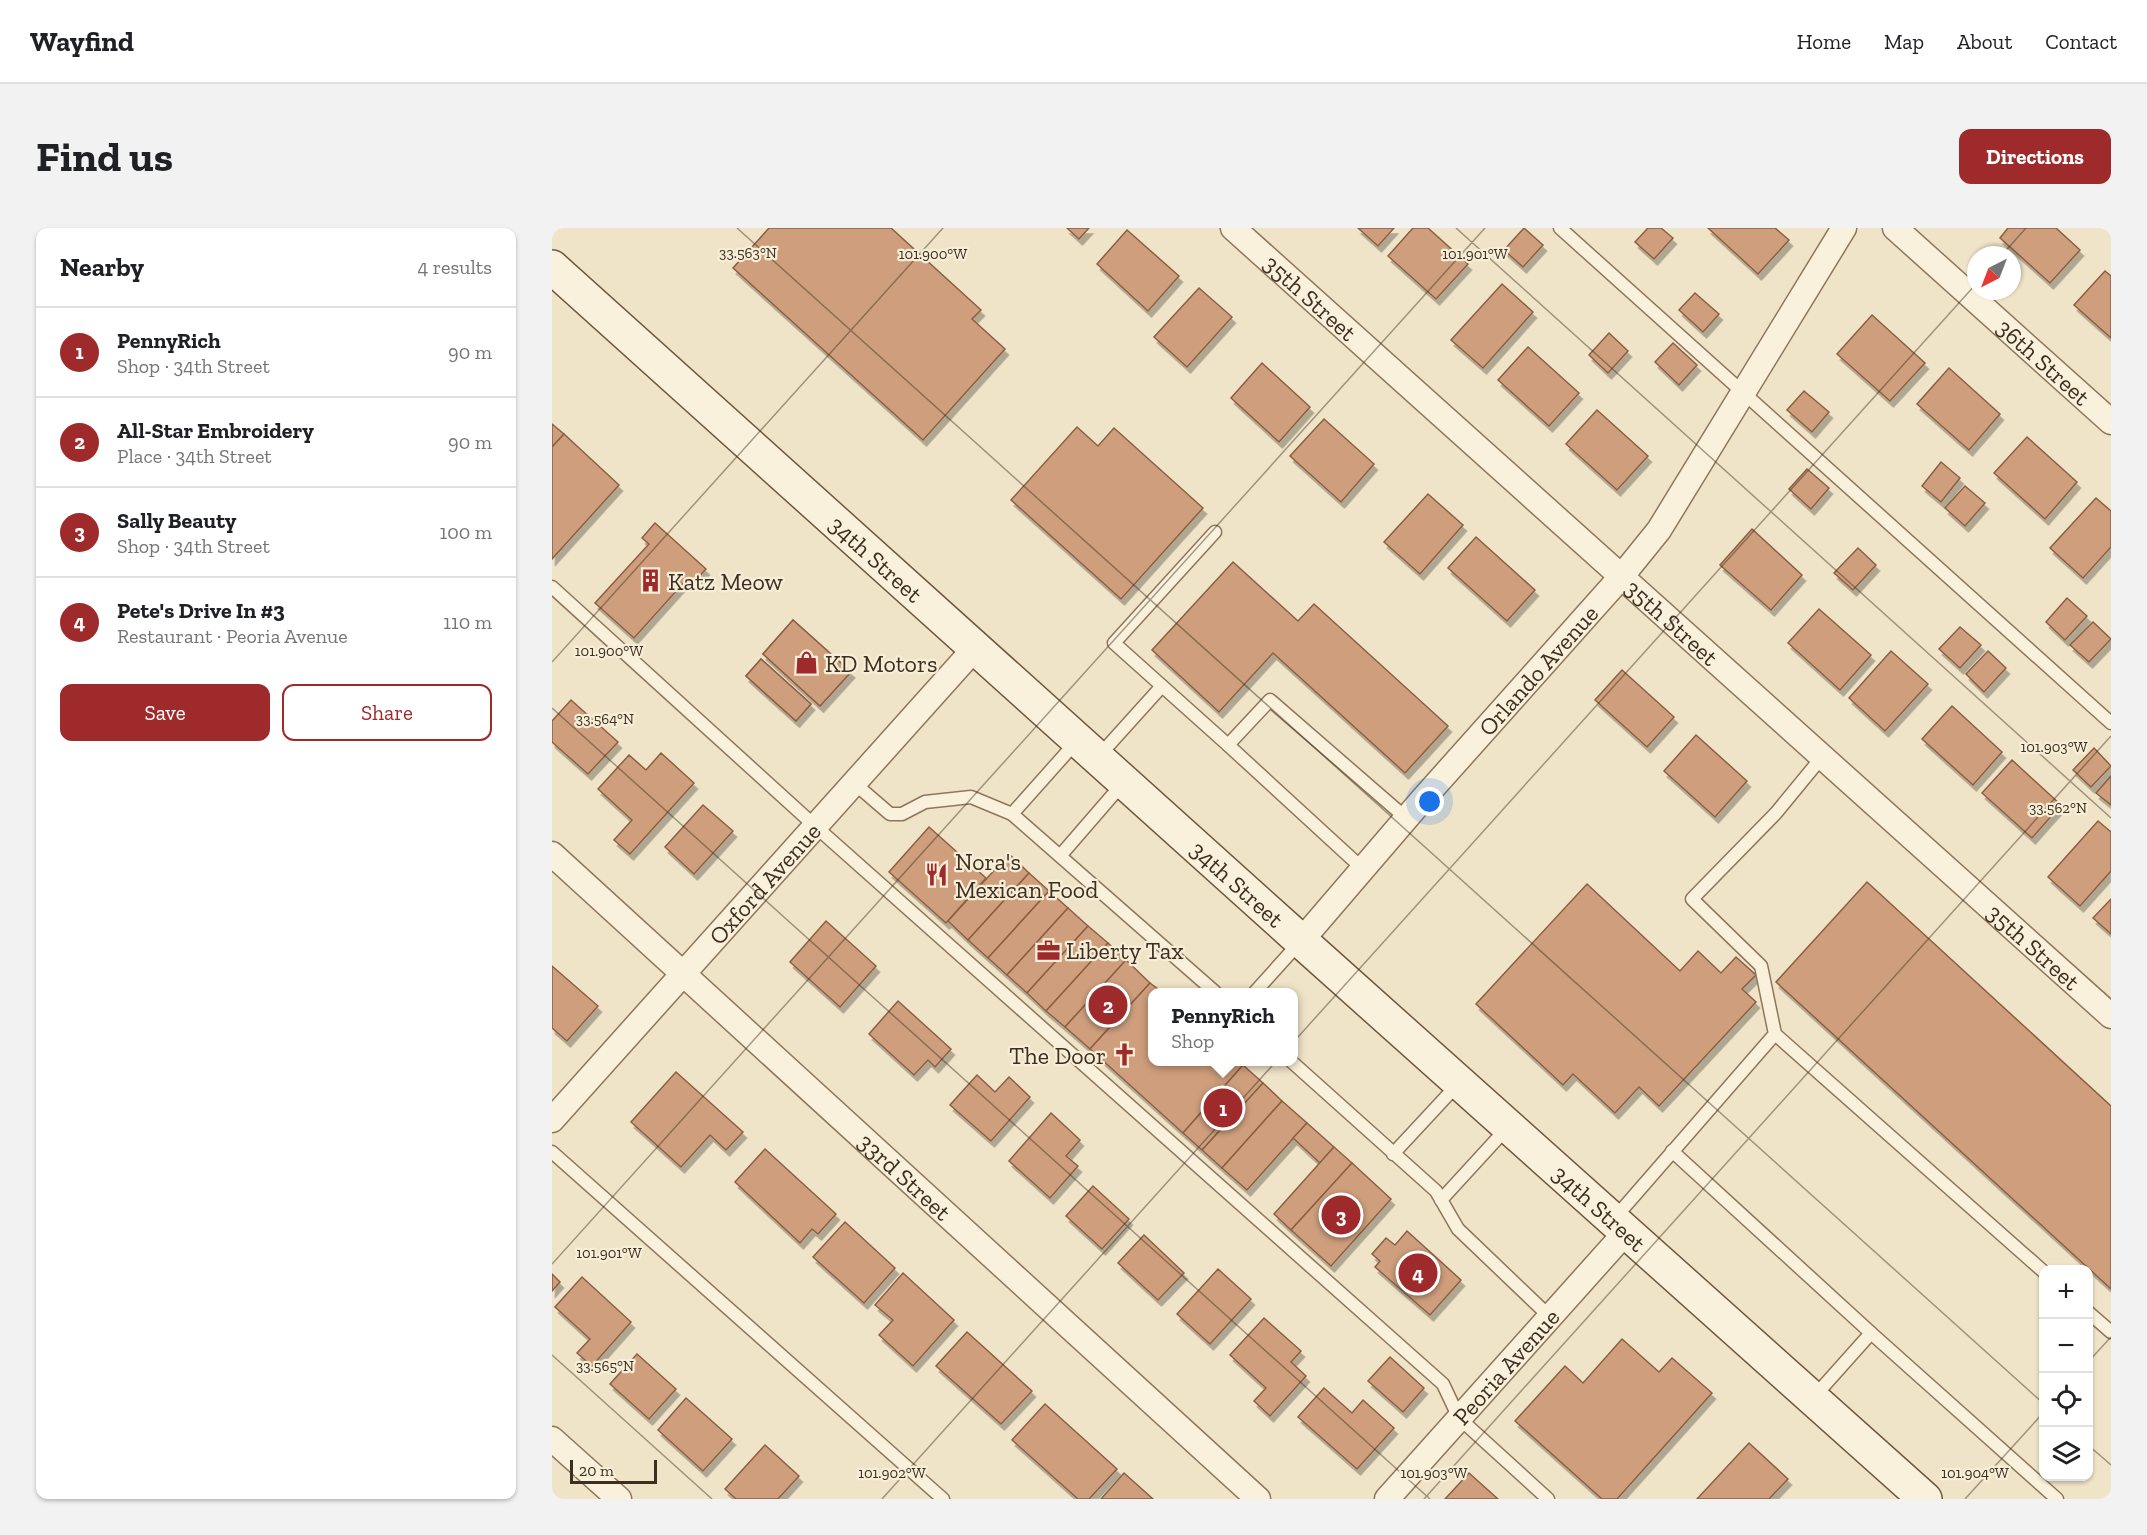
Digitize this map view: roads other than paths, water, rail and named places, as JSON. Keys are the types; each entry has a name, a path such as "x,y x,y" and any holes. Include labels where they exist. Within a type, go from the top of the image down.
{"main road":[{"name":"34th Street","path":"552,267 1925,1499"}],"street":[{"name":"35th Street","path":"1233,228 2111,1016"},
{"name":"Orlando Avenue","path":"1301,941 1406,818 1621,577 1659,530 1844,228"},
{"name":"36th Street","path":"1895,228 2111,422"},
{"name":"Oxford Avenue","path":"552,1120 976,647"},
{"name":"33rd Street","path":"552,854 1258,1499"},
{"name":"Peoria Avenue","path":"1387,1499 1550,1317 1619,1226"},
{"path":"552,1439 619,1499"}],"lane":[{"path":"1560,228 2111,723"},
{"path":"1215,532 1114,643 1363,869"},
{"path":"552,587 815,826 1443,1384 1459,1419 1548,1499"},
{"path":"1012,813 1162,686"},
{"path":"1228,745 1270,700 1406,818"},
{"path":"1822,757 1776,813 1692,899 1761,966 1775,1034 2039,1268"},
{"path":"1060,856 1125,782"},
{"path":"854,783 890,814 902,813 925,802 971,797 1012,813 1209,988"},
{"path":"1259,988 1301,941"},
{"path":"1619,1226 1672,1151 1775,1034"},
{"path":"1296,1066 1436,1191 1458,1228 1550,1317"},
{"path":"1393,1154 1459,1083"},
{"path":"1441,1200 1508,1127"},
{"path":"1672,1151 2057,1499"},
{"path":"552,1152 942,1499"},
{"path":"2093,1316 2111,1332"},
{"path":"1812,1399 1871,1333"}],"place":[{"name":"Katz Meow","path":"650,581"},
{"name":"KD Motors","path":"807,663"},
{"name":"Nora's Mexican Food","path":"937,875"},
{"name":"Liberty Tax","path":"1048,950"},
{"name":"All-Star Embroidery","path":"1108,1005"},
{"name":"The Door","path":"1124,1055"},
{"name":"PennyRich","path":"1223,1108"},
{"name":"Sally Beauty","path":"1341,1215"},
{"name":"Pete's Drive In #3","path":"1418,1273"}]}
